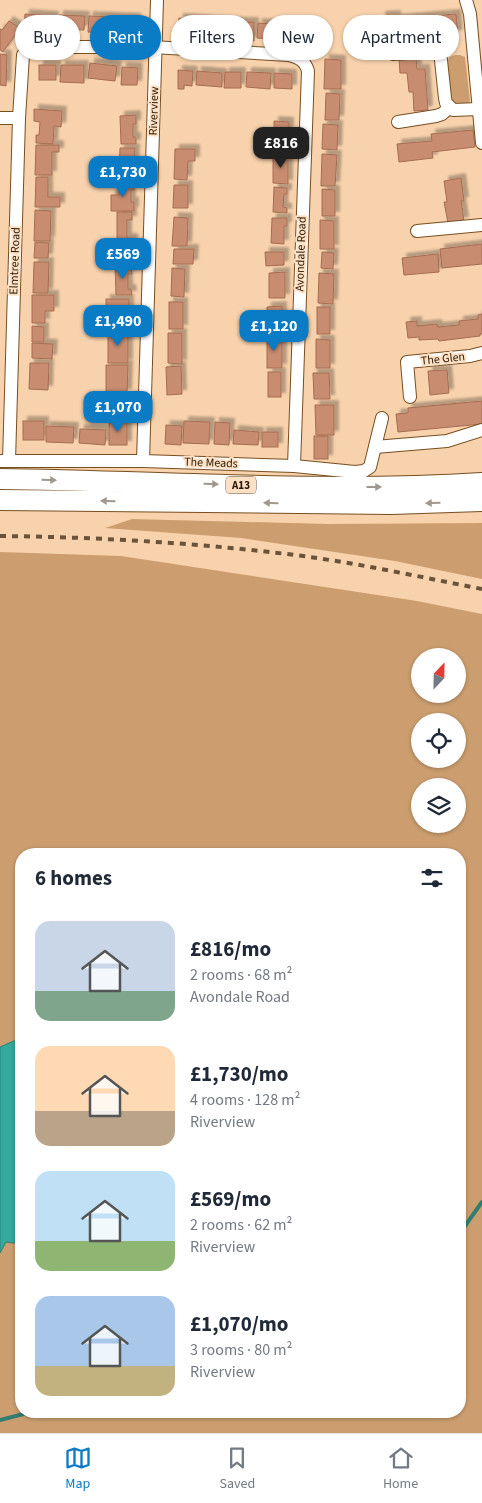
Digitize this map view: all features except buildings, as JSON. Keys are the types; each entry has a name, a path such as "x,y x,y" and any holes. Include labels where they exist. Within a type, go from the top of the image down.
{"highway":[{"name":"A13","path":"3,467 306,487 391,487 482,483"},
{"name":"A13","path":"0,500 391,504 482,501"}],"street":[{"name":"Riverview","path":"157,0 157,15"},
{"path":"466,0 478,55 482,143"},
{"name":"Elmtree Road","path":"3,467 22,61 26,50 36,47 90,47"},
{"name":"Avondale Road","path":"161,48 289,55 299,58 306,63 308,71 294,466"},
{"name":"Riverview","path":"143,461 156,60"},
{"path":"446,60 445,98 450,108 458,111 479,109"},
{"path":"398,122 436,116 450,108"},
{"path":"0,118 19,118"},
{"path":"416,231 482,225"},
{"name":"The Glen","path":"410,397 407,362 470,356 482,353"},
{"name":"The Meads","path":"3,467 143,461 294,466 355,472 364,471 370,467 382,418"},
{"path":"375,447 447,441 482,430"}],"shaded area":[{"path":"459,55 465,57 470,101 467,104 455,105 450,99 446,63 448,60 459,60"},
{"path":"132,519 328,524 482,523 482,579 395,561 241,538 105,528"},
{"path":"0,552 121,556 417,601 482,614 482,1433 0,1433"}],"water":[{"path":"15,1041 15,1243 6,1242 0,1253 0,1047"}],"waterway":[{"path":"466,1225 482,1202"},
{"path":"0,1420 15,1416"}],"railway":[{"path":"0,536 148,541 295,555 389,570 482,589"}]}
